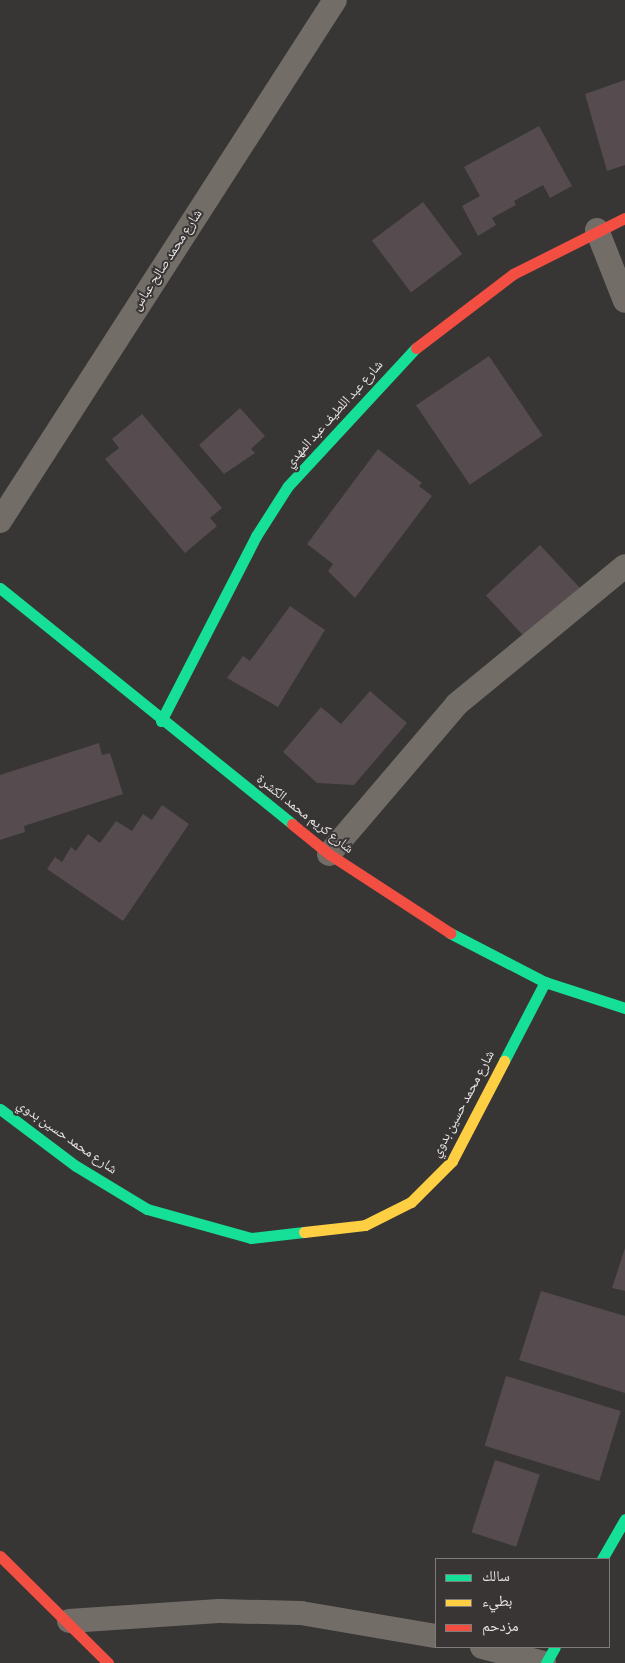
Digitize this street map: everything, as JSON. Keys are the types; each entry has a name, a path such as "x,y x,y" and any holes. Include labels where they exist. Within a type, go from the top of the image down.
{"street":[{"name":"شارع محمد صالح عباس","path":"0,521 335,0"},
{"name":"شارع عبد اللطيف عبد المهدي","path":"161,721 256,536 288,486 333,433 413,350 513,274 625,218"},
{"path":"598,230 625,301"},
{"path":"328,854 457,704 625,566"},
{"name":"شارع كريم محمد الكشرة","path":"0,588 161,721 328,854 446,931 545,982 625,1008"},
{"name":"شارع محمد حسين بدوي","path":"0,1109 76,1166 147,1209 214,1231 251,1238 365,1224 411,1202 452,1161 545,982"},
{"path":"603,1558 625,1519"},
{"path":"0,1556 69,1621 108,1663"},
{"path":"69,1621 219,1611 302,1613 435,1636"},
{"path":"486,1648 545,1663 554,1648"}],"building":[{"path":"625,80 625,165 607,171 585,94"},
{"path":"539,126 572,186 550,198 543,185 514,201 516,205 492,218 496,225 478,236 462,206 480,196 464,167"},
{"path":"423,202 462,254 411,292 372,241"},
{"path":"489,356 543,436 470,485 416,405"},
{"path":"240,408 265,436 251,449 255,453 224,474 199,445"},
{"path":"142,414 222,508 210,518 217,526 185,553 105,459 119,448 112,439"},
{"path":"378,449 422,483 419,486 432,496 355,598 328,571 333,564 307,544"},
{"path":"540,545 580,588 526,639 486,595"},
{"path":"290,606 325,630 278,707 227,678 243,656 250,661"},
{"path":"370,691 407,723 354,785 317,783 283,752 321,707 341,724"},
{"path":"99,743 102,755 110,753 123,794 24,826 25,832 0,840 0,775"},
{"path":"162,805 189,824 123,921 47,869 55,857 62,862 71,847 76,851 88,834 100,843 116,821 132,831 143,814 152,820"},
{"path":"625,1248 625,1291 612,1288"},
{"path":"541,1291 625,1316 625,1393 519,1360"},
{"path":"506,1376 621,1411 599,1481 485,1446"},
{"path":"495,1460 540,1475 516,1547 472,1532"}],"traffic: fast":[{"path":"161,721 256,536 288,486 416,348"},
{"path":"0,588 292,824"},
{"path":"450,933 545,982 625,1008"},
{"path":"504,1061 545,982"},
{"path":"0,1109 76,1166 147,1209 251,1238 304,1232"},
{"path":"603,1558 625,1519"},
{"path":"546,1663 554,1648"}],"traffic: slow":[{"path":"304,1232 365,1225 411,1202 452,1161 504,1061"}],"traffic: jam":[{"path":"416,348 513,274 625,218"},
{"path":"292,824 329,854 450,933"},
{"path":"0,1556 108,1663"}]}
